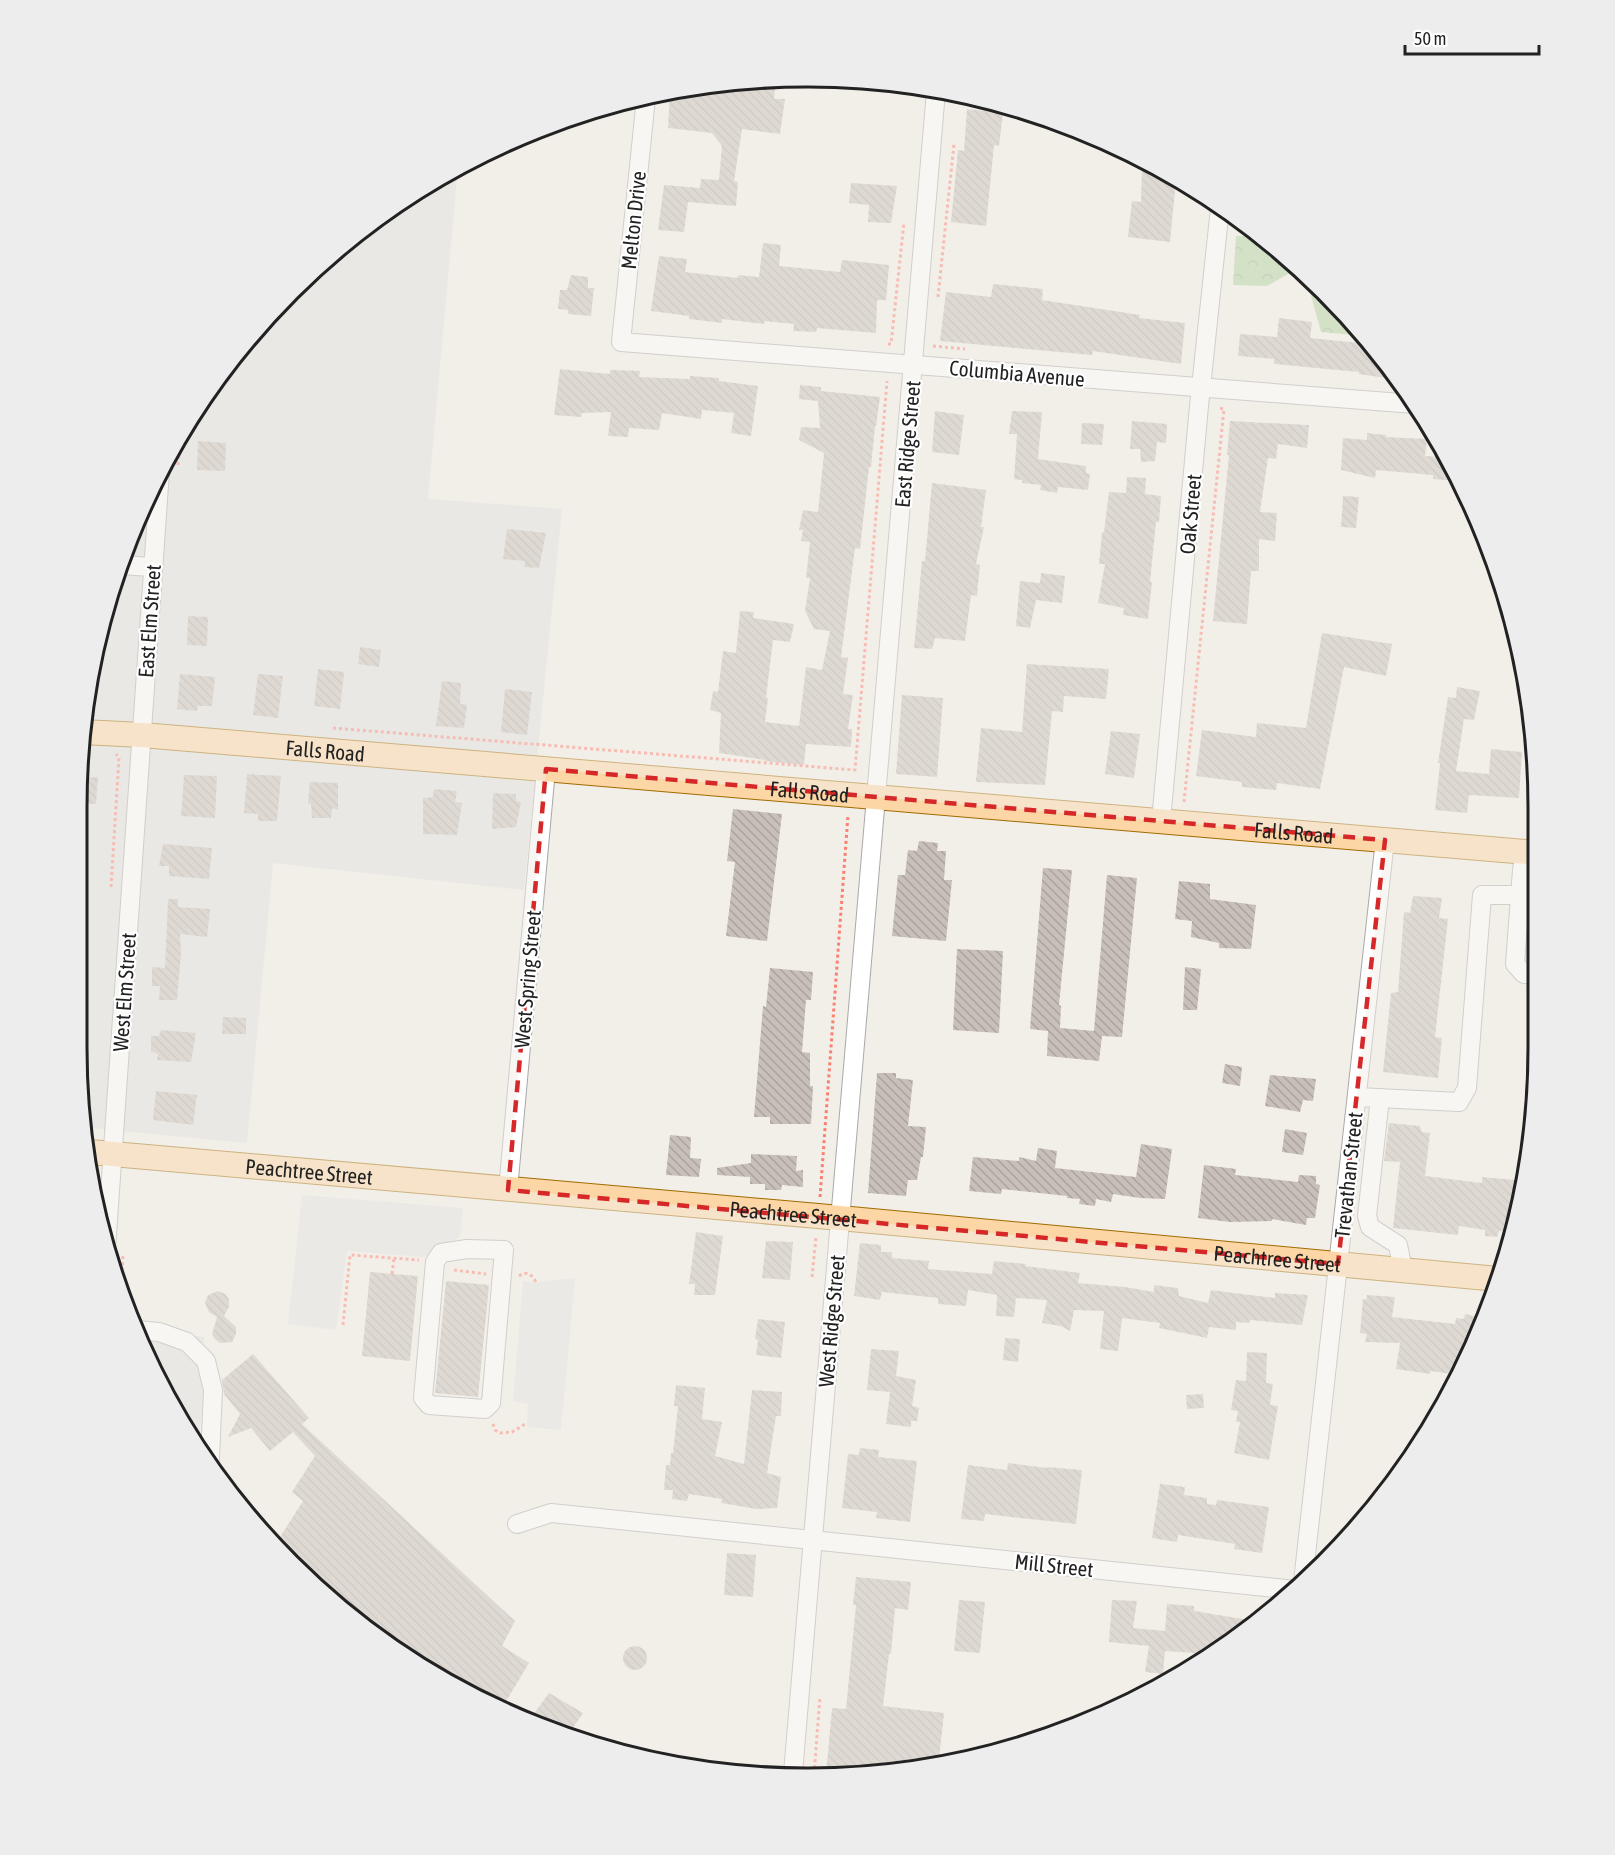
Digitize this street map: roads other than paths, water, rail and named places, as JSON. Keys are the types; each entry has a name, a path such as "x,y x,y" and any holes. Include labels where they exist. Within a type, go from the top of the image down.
{"main road":[{"name":"Falls Road","path":"91,732 1528,852"},
{"name":"Peachtree Street","path":"101,1153 1490,1278"}],"street":[{"name":"East Ridge Street","path":"876,797 922,366 936,99"},
{"name":"Melton Drive","path":"621,342 645,106"},
{"name":"Oak Street","path":"1161,821 1199,406 1219,216"},
{"name":"Columbia Avenue","path":"621,342 1405,404"},
{"name":"East Elm Street","path":"141,735 153,567 167,478"},
{"path":"129,566 153,567"},
{"name":"West Elm Street","path":"103,1198 101,1153 141,735"},
{"name":"West Spring Street","path":"508,1190 546,769"},
{"name":"West Ridge Street","path":"793,1767 813,1540 829,1217 876,797"},
{"name":"Trevathan Street","path":"1304,1569 1385,840"},
{"path":"1528,864 1520,895 1515,964 1524,974 1528,974"},
{"path":"1357,1097 1459,1102 1467,1088 1482,895 1520,895"},
{"path":"1380,1098 1367,1216 1370,1227 1398,1245 1403,1270"},
{"path":"1350,1158 1373,1160"},
{"path":"452,1250 504,1250 501,1276 491,1403 485,1408 429,1405 423,1398 423,1389 435,1262 441,1253 452,1250"},
{"path":"145,1331 159,1332 187,1342 206,1361 213,1390 210,1451"},
{"name":"Mill Street","path":"517,1524 550,1514 1283,1589"}]}
